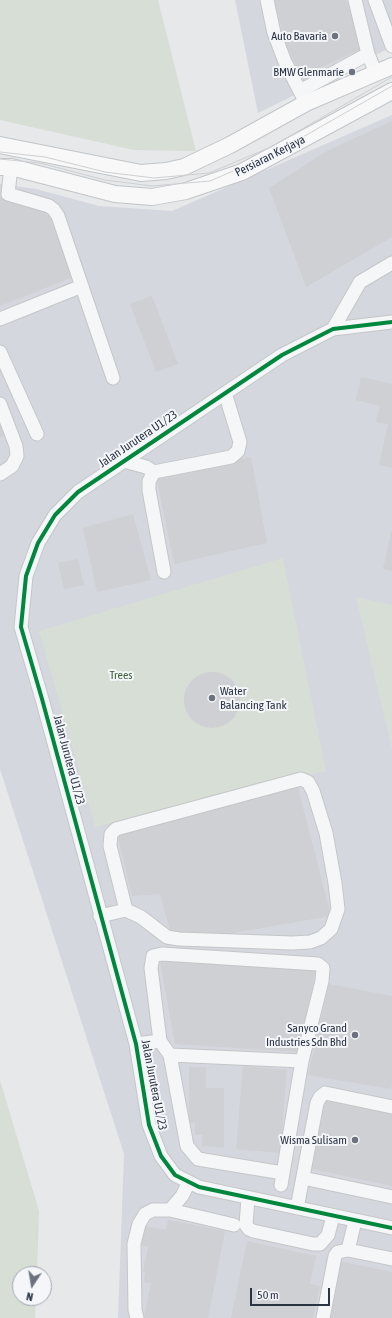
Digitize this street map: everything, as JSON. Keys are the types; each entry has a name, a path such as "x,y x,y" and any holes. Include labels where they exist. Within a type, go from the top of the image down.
{"main road":[{"path":"0,145 141,173 166,171 184,167 230,145 303,97 376,73 392,66"},
{"name":"Persiaran Kerjaya","path":"6,167 115,194 152,197 186,191 242,172 392,92"}],"street":[{"path":"267,0 274,33 285,62 303,97 368,54"},
{"path":"355,0 368,54 376,73"},
{"path":"375,0 391,38"},
{"path":"6,167 4,193 48,206 54,210 58,216 113,378"},
{"path":"333,329 360,282 392,263"},
{"path":"0,319 82,286"},
{"name":"Jalan Jurutera U1/23","path":"392,322 333,329 282,355 78,492 55,516 38,543 26,576 21,627 136,1044 149,1125 161,1156 175,1175 200,1187 392,1228"},
{"path":"0,352 37,434"},
{"path":"124,461 146,467 154,472 231,457 238,451 240,442 225,393"},
{"path":"0,404 16,446 18,456 12,466 0,474"},
{"path":"154,472 149,481 149,490 164,572"},
{"path":"100,916 126,910 141,916 167,937 179,939 292,943 310,942 321,938 331,929 338,909 326,833 313,791 308,782 301,779 116,829 111,834 110,846 126,910"},
{"path":"162,954 318,964 323,968 322,980 302,1061 282,1179 198,1159 187,1146 170,1055 160,1041 151,968 153,956 162,954"},
{"path":"136,1044 160,1041"},
{"path":"170,1055 302,1061"},
{"path":"297,1208 317,1103 320,1097 325,1093 392,1107"},
{"path":"303,1178 392,1197"},
{"path":"170,1210 182,1196 189,1182"},
{"path":"248,1198 246,1225 249,1229 313,1244 320,1244 328,1234 333,1216"},
{"path":"137,1318 135,1310 134,1244 139,1224 145,1214 153,1210 170,1210 234,1224"},
{"path":"348,1250 355,1220"},
{"path":"323,1318 335,1256 338,1252 348,1250 392,1259"}],"shaded area":[{"path":"235,0 392,0 392,47 258,113"},
{"path":"392,115 392,1318 118,1318 124,1154 0,769 0,184 36,189 99,206 172,211"}],"green space":[{"path":"0,0 158,0 196,151 134,150 0,120"},
{"name":"Trees","path":"283,558 326,771 95,827 39,631","holes":["215,672 223,674 237,685 240,694 238,711 233,719 218,727 209,727 200,724 192,719 187,711 184,702 185,692 190,683 196,677 205,673"]},
{"path":"356,597 392,605 392,750"},
{"path":"0,1080 39,1211 37,1266 12,1266 12,1306 36,1306 35,1318 0,1318"}],"building":[{"path":"273,0 346,0 364,48 301,76 288,49"},
{"path":"392,121 392,237 306,287 269,188 327,151"},
{"path":"0,197 47,210 73,277 0,306"},
{"path":"152,296 178,364 156,372 130,304"},
{"path":"361,377 392,384 392,468 379,465 388,424 376,422 380,406 356,400"},
{"path":"0,412 8,433 0,437"},
{"path":"251,457 267,543 174,564 156,475"},
{"path":"133,514 151,580 97,592 83,528"},
{"path":"392,532 392,571 383,569"},
{"path":"78,559 84,585 64,589 58,563"},
{"name":"Water Balancing Tank","path":"212,672 223,674 232,680 238,689 240,700 238,711 232,720 223,726 212,728 201,726 192,720 186,711 184,700 186,689 192,680 201,674"},
{"path":"297,784 331,916 221,935 171,934 160,894 132,896 117,833"},
{"path":"160,961 316,969 298,1052 175,1044"},
{"name":"Sanyco Grand Industries Sdn Bhd","path":"329,984 392,996 391,1089 308,1075"},
{"path":"243,1066 287,1070 280,1153 236,1149"},
{"path":"189,1067 206,1067 206,1088 224,1088 224,1147 202,1146 202,1135 195,1135 195,1123 189,1123"},
{"name":"Wisma Sulisam","path":"326,1097 392,1111 392,1186 311,1169"},
{"path":"168,1220 225,1231 208,1318 144,1318 151,1283 144,1282 145,1272 143,1272 148,1247 140,1245 144,1226 166,1230"},
{"path":"247,1241 316,1256 310,1284 320,1286 313,1318 231,1318"},
{"path":"339,1261 392,1272 392,1318 328,1318"}],"tram line":[{"path":"0,152 45,157 105,172 154,178 209,173 271,147 392,77"},
{"path":"0,159 40,163 105,180 152,186 210,181 275,153 392,86"}],"cycle path":[{"path":"392,322 333,329 282,355 78,492 55,515 38,543 26,576 21,627 136,1044 149,1125 161,1156 175,1175 199,1187 392,1228"}],"place":[{"name":"Auto Bavaria","path":"335,36"},
{"name":"BMW Glenmarie","path":"352,72"},
{"name":"Water Balancing Tank","path":"212,698"},
{"name":"Sanyco Grand Industries Sdn Bhd","path":"355,1035"},
{"name":"Wisma Sulisam","path":"355,1140"}]}
